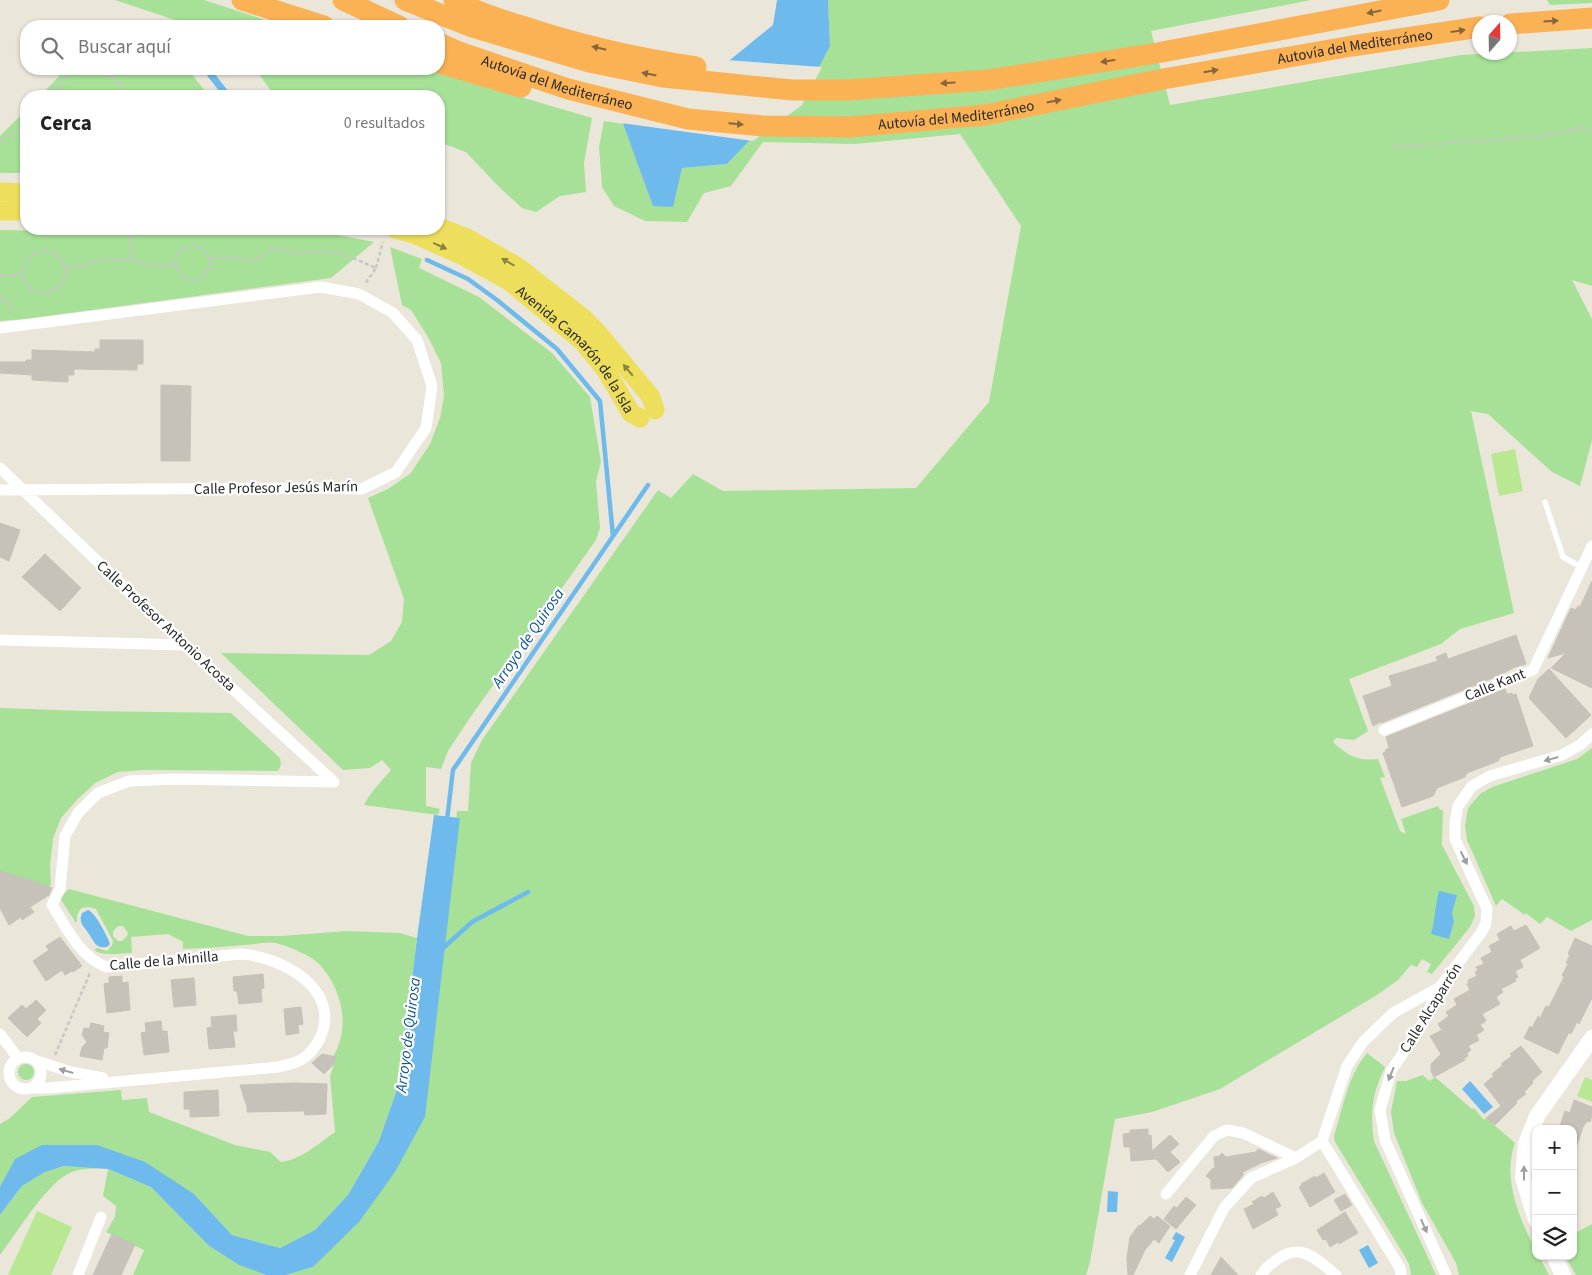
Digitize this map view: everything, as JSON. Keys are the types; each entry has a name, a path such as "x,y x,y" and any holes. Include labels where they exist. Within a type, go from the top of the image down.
{"highway":[{"path":"242,0 305,20"},
{"path":"343,0 386,20"},
{"path":"405,0 475,19"},
{"path":"454,0 475,19"},
{"name":"Autovía del Mediterráneo","path":"475,19 627,55 723,71 791,75 890,87 988,80 1156,53 1439,0"},
{"path":"1517,23 1592,18"},
{"name":"Autovía del Mediterráneo","path":"450,61 688,119 763,126 850,128 985,114 1163,79 1352,46 1472,29"}],"main road":[{"path":"0,192 20,192"},
{"path":"0,211 20,211"},
{"name":"Avenida Camarón de la Isla","path":"416,235 460,254 510,281 583,342 605,369 631,413 648,414 650,397 598,333 582,318 518,267 467,238 445,229"}],"street":[{"name":"Calle Profesor Jesús Marín","path":"0,328 321,287 359,294 393,313 417,340 432,386 426,428 396,472 362,489 0,490"},
{"name":"Calle Profesor Antonio Acosta","path":"0,468 185,644 334,782"},
{"name":"Calle Kant","path":"1384,730 1533,670 1592,546"},
{"path":"0,640 185,644"},
{"name":"Calle Alcaparrón","path":"1446,1275 1385,1140 1380,1110 1391,1071 1420,1028 1440,987 1481,933 1486,923 1487,909 1455,840 1455,822 1458,806 1472,786 1490,776 1562,755 1580,745 1592,734"},
{"name":"Calle de la Minilla","path":"32,1088 278,1067 296,1064 310,1054 324,1028 325,1012 318,993 304,977 281,963 258,955 241,954 106,967 95,962 83,952 52,905 60,888 65,836 78,813 98,792 129,781 175,779 334,782"},
{"path":"1190,1275 1224,1208 1251,1178 1296,1158 1322,1141 1347,1066 1363,1042 1392,1013 1440,987"},
{"path":"0,1034 18,1058"},
{"path":"1535,1215 1524,1178 1526,1144 1537,1116 1592,1038"},
{"path":"28,1056 37,1061 40,1065 42,1076 37,1085 32,1088 22,1089 17,1087 4,1072 18,1058 28,1056"},
{"name":"Calle de la Minilla","path":"37,1061 91,1077 130,1080"},
{"path":"1166,1194 1214,1136 1227,1130 1243,1133 1296,1158"},
{"path":"1322,1141 1400,1268 1401,1275"},
{"path":"78,1275 101,1217"},
{"path":"1261,1275 1264,1269 1285,1253 1299,1252 1314,1257 1336,1275"},
{"path":"1556,1260 1563,1275"}],"lane":[{"path":"1545,502 1562,558 1581,567"}],"path":[{"path":"56,90 68,75"},
{"path":"106,75 118,81 122,90"},
{"path":"1393,147 1544,136 1582,128 1592,131"},
{"path":"0,141 6,136 20,132"},
{"path":"130,235 132,259"},
{"path":"359,294 376,268 389,235"},
{"path":"187,247 202,248 210,260 210,268 199,279 185,278 176,266 177,258 181,251 187,247"},
{"path":"210,260 228,257 256,261 272,248 298,253 326,251 346,255 376,268"},
{"path":"40,251 56,254 62,260 65,268 65,276 61,284 55,290 47,292 31,289 23,275 26,259 40,251"},
{"path":"65,268 101,260 132,259 150,266 176,266"},
{"path":"0,275 23,275"},
{"path":"0,297 9,302 14,327"},
{"path":"53,1059 91,971"}],"green space":[{"path":"115,0 204,0 266,20 175,20"},
{"path":"828,0 1311,0 1151,31 1170,105 1461,55 1472,54 1472,60 1517,60 1517,52 1592,48 1592,286 1572,280 1592,319 1592,440 1580,486 1552,472 1488,414 1471,411 1514,613 1460,629 1441,644 1349,679 1368,731 1354,740 1336,738 1333,742 1343,751 1358,758 1378,759 1385,777 1380,778 1400,831 1406,834 1401,819 1438,806 1440,810 1443,810 1442,845 1474,906 1475,916 1470,927 1432,974 1427,972 1431,964 1422,959 1417,967 1411,965 1398,980 1377,995 1220,1089 1152,1112 1115,1119 1090,1262 1086,1275 286,1275 313,1267 395,1172 460,818 456,817 457,811 468,811 471,763 482,740 658,490 671,498 693,474 723,491 916,488 989,402 1021,226 960,134 855,144 763,142 731,186 704,193 687,222 645,221 614,206 602,187 599,147 604,121 623,124 653,205 682,168 727,164 830,46","holes":["1452,913 1454,921 1432,934 1436,916"]},
{"path":"1547,0 1592,0 1592,3 1550,5"},
{"path":"60,75 192,75 204,90 46,90"},
{"path":"259,75 445,75 592,118 584,163 586,192 560,196 536,212 522,208 466,152 445,144 445,90 271,90"},
{"path":"20,116 20,173 0,173 0,136"},
{"path":"0,230 20,230 20,235 337,235 374,242 331,278 0,321"},
{"path":"390,247 422,259 419,268 479,297 552,353 590,397 601,462 596,481 600,528 596,540 467,722 448,751 441,769 426,767 426,806 440,809 438,815 364,805 391,770 382,760 370,768 343,770 221,653 369,655 391,641 402,622 404,599 368,498 388,489 411,473 430,444 440,418 444,396 441,363 411,310 402,305"},
{"path":"1515,449 1523,491 1499,496 1491,454"},
{"path":"0,708 231,713 280,758 281,765 278,771 142,770 118,772 95,783 61,818 53,839 50,866 51,884 49,887 0,871"},
{"path":"1592,748 1592,920 1571,931 1547,917 1540,924 1502,899 1496,906 1467,840 1465,825 1468,808 1480,794 1492,787 1577,759"},
{"path":"69,889 248,936 281,936 347,931 400,933 417,938 400,1081 379,1141 348,1195 315,1230 280,1248 232,1235 194,1194 97,1145 0,1187 0,1124 10,1118 32,1097 121,1090 122,1100 147,1098 149,1112 235,1145 270,1152 281,1162 303,1155 335,1132 330,1076 336,1058 333,1057 342,1033 342,1009 334,986 320,965 292,948 280,944 264,943 183,949 183,942 168,934 131,937 132,953 112,954 98,952 94,950 97,948 107,951 113,941 96,909 82,908 79,911 76,923 60,898","holes":["118,926 123,926 128,933 122,941 118,941 113,936 113,931"]},
{"path":"1367,1053 1385,1067 1377,1086 1373,1103 1374,1141 1436,1275 1411,1275 1409,1264 1404,1255 1335,1142 1334,1136 1343,1103 1355,1071"},
{"path":"26,1064 32,1066 34,1072 32,1078 26,1080 20,1078 18,1072 20,1066"},
{"path":"1423,1075 1429,1081 1435,1077 1472,1109 1474,1108 1484,1120 1486,1118 1515,1143 1511,1156 1510,1170 1514,1198 1518,1212 1532,1242 1532,1260 1541,1260 1549,1275 1459,1275 1456,1263 1422,1203 1394,1133 1391,1112 1397,1081 1406,1081"},
{"path":"1585,1077 1592,1080 1592,1102 1577,1096"},
{"path":"64,1166 104,1168 74,1171 58,1181 40,1200 0,1255 0,1215 22,1186 45,1172"},
{"path":"108,1169 151,1187 209,1246 239,1265 266,1275 133,1275 144,1250 106,1232 115,1217 116,1206 103,1196"},
{"path":"37,1211 72,1227 51,1275 8,1275"},
{"path":"1592,1224 1592,1275 1576,1275 1567,1260 1577,1260 1577,1232"}],"water":[{"path":"777,0 828,0 830,46 800,103 749,141 727,164 682,168 673,207 653,206 623,124 666,86 730,60 773,25"},
{"path":"207,75 216,75 227,90 218,90"},
{"path":"434,815 460,818 425,1117 395,1172 359,1222 313,1267 286,1275 266,1275 239,1265 209,1246 151,1187 108,1169 64,1166 45,1172 22,1186 0,1215 0,1187 15,1159 42,1145 97,1145 145,1162 194,1194 232,1235 280,1248 315,1230 348,1195 379,1141 400,1081"},
{"path":"1439,891 1457,895 1452,913 1454,921 1449,939 1431,934"},
{"path":"88,910 98,920 104,931 110,944 107,947 100,947 96,944 82,924 82,913"},
{"path":"1470,1081 1493,1107 1484,1114 1462,1089"},
{"path":"1108,1191 1118,1192 1117,1212 1107,1212"},
{"path":"1176,1232 1185,1237 1172,1262 1165,1258 1175,1240 1172,1239"},
{"path":"1368,1245 1378,1263 1369,1268 1359,1250"}],"pier":[{"path":"726,60 822,67 802,105 753,141 621,123 665,84"}],"building":[{"path":"100,340 143,340 143,364 137,364 137,370 74,369 74,375 68,375 68,382 32,380 32,375 0,373 0,362 26,362 26,360 32,360 32,350 95,352 95,349 100,349"},
{"path":"161,385 191,386 190,461 161,461"},
{"path":"0,523 20,530 9,561 0,557"},
{"path":"45,554 81,588 60,611 22,577"},
{"path":"1592,581 1592,688 1551,668 1566,653 1548,658 1571,608 1576,610 1578,606 1580,607"},
{"path":"1516,635 1526,664 1373,726 1363,696 1392,686 1389,676 1438,661 1436,657 1446,653 1448,659"},
{"path":"1549,669 1591,715 1566,738 1529,698 1538,679"},
{"path":"1505,689 1507,694 1516,694 1533,746 1500,757 1498,761 1467,773 1465,777 1437,788 1433,796 1402,807 1383,753 1389,748 1386,737"},
{"path":"0,871 52,888 49,895 30,907 34,912 22,920 21,917 9,925 0,908"},
{"path":"1526,925 1540,948 1520,960 1523,967 1515,971 1518,977 1515,979 1516,981 1501,989 1503,992 1496,997 1500,1004 1482,1014 1486,1021 1480,1025 1484,1030 1476,1035 1479,1040 1468,1046 1471,1050 1467,1053 1468,1056 1463,1059 1465,1060 1434,1077 1431,1071 1431,1064 1441,1054 1430,1036 1442,1030 1438,1024 1449,1016 1446,1012 1457,1005 1454,999 1470,990 1467,984 1468,980 1477,976 1475,972 1478,970 1476,967 1484,964 1481,958 1492,952 1489,946 1500,940 1497,934 1511,926 1514,931"},
{"path":"60,937 82,966 65,975 62,970 46,981 33,961 49,950 46,946"},
{"path":"1575,938 1592,946 1592,998 1579,1024 1577,1022 1571,1034 1569,1032 1558,1054 1524,1038 1538,1016 1540,1018 1546,1006 1549,1007 1564,977 1562,975 1568,964 1566,963 1570,955 1568,954"},
{"path":"263,974 262,1002 239,1004 237,991 234,991 233,977"},
{"path":"122,976 122,983 128,982 130,1010 107,1013 104,984 109,983 109,977"},
{"path":"194,978 196,1005 174,1007 171,980"},
{"path":"36,1000 46,1010 37,1019 41,1023 27,1037 8,1018 22,1005 26,1009"},
{"path":"301,1007 303,1024 298,1025 299,1033 286,1035 284,1009"},
{"path":"236,1015 237,1031 233,1031 235,1047 209,1049 207,1028 212,1027 211,1017"},
{"path":"161,1021 162,1031 167,1031 169,1052 144,1055 141,1033 146,1032 145,1023"},
{"path":"91,1023 104,1026 103,1032 109,1033 107,1048 104,1048 102,1060 80,1056 82,1047 87,1042 82,1035 84,1028 89,1029"},
{"path":"1521,1046 1542,1072 1524,1092 1526,1094 1516,1101 1517,1103 1495,1125 1486,1118 1501,1106 1484,1084 1494,1076 1492,1074 1503,1065 1501,1064 1512,1056 1510,1054"},
{"path":"322,1054 336,1057 334,1064 324,1074 312,1063"},
{"path":"327,1084 326,1114 305,1115 304,1111 247,1112 240,1085"},
{"path":"218,1090 219,1116 190,1117 190,1109 184,1109 184,1092"},
{"path":"1574,1100 1592,1107 1590,1122 1587,1121 1583,1127 1577,1145 1577,1125 1560,1125 1565,1111 1570,1113"},
{"path":"1148,1129 1148,1135 1151,1135 1152,1151 1170,1135 1179,1144 1170,1152 1180,1162 1168,1172 1156,1159 1131,1161 1130,1147 1124,1147 1123,1134 1130,1133 1130,1130"},
{"path":"1258,1149 1277,1158 1243,1172 1243,1175 1232,1188 1211,1189 1211,1180 1206,1176 1215,1168 1214,1157 1222,1153 1226,1157 1256,1152"},
{"path":"1324,1173 1335,1192 1310,1207 1299,1187 1315,1176 1316,1178"},
{"path":"1273,1192 1281,1206 1275,1209 1278,1215 1253,1229 1244,1209 1254,1204 1252,1202 1262,1196 1264,1198"},
{"path":"1345,1194 1352,1205 1341,1211 1334,1200"},
{"path":"1186,1197 1196,1205 1176,1229 1164,1219 1174,1206 1177,1208"},
{"path":"1345,1212 1358,1233 1330,1247 1326,1239 1323,1240 1317,1230"},
{"path":"1150,1216 1154,1219 1157,1216 1170,1226 1159,1243 1154,1239 1145,1250 1133,1275 1128,1275 1127,1258 1130,1237 1139,1225"},
{"path":"112,1234 135,1245 121,1275 93,1275"},
{"path":"1221,1257 1238,1275 1211,1275"}],"waterway":[{"path":"427,260 468,279 497,300 557,349 600,401 613,536"},
{"name":"Arroyo de Quirosa","path":"447,820 453,770 648,485"},
{"path":"442,949 472,922 528,892"}]}
